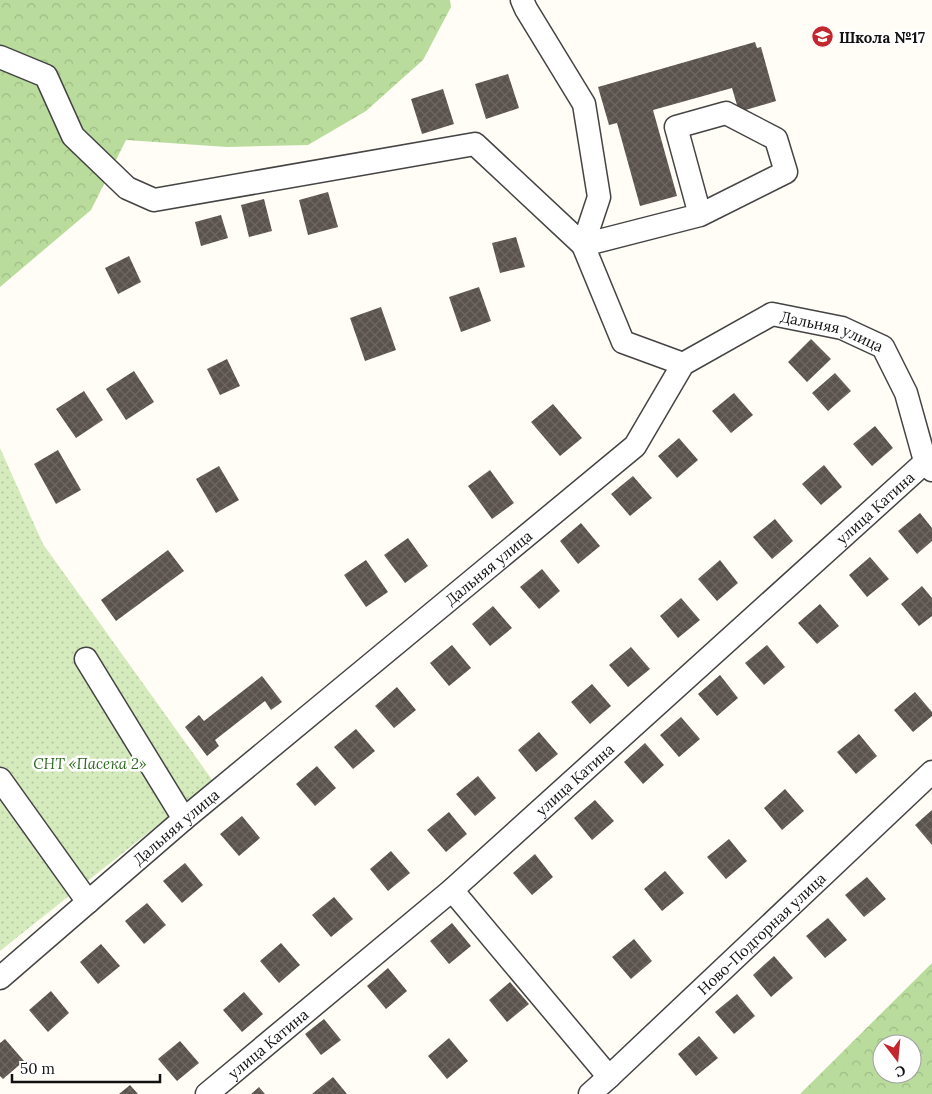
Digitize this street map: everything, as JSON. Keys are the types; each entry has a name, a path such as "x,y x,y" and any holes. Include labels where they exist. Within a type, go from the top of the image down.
{"street":[{"path":"522,0 526,10 584,104 599,197 582,245"},
{"path":"0,57 46,76 73,136 127,188 154,200 475,144 582,245 623,342 684,364"},
{"path":"582,245 700,215 786,172 776,139 726,113 676,127 700,215"},
{"name":"Дальняя улица","path":"0,978 184,819 635,446 684,364 772,314 842,328 883,347 906,393 930,462"},
{"name":"улица Катина","path":"207,1094 452,890 890,495 930,462"},
{"path":"86,659 184,819"},
{"name":"Ново-Подгорная улица","path":"590,1094 932,772"},
{"path":"0,779 88,902"},
{"path":"452,890 609,1078"}],"green space":[{"path":"0,0 450,0 451,7 423,60 366,111 308,145 227,147 126,140 91,210 0,287"},
{"name":"СНТ «Пасека 2»","path":"0,448 43,544 213,781 0,951"},
{"path":"932,963 932,1094 800,1094"}],"building":[{"path":"755,42 757,48 761,47 776,101 739,112 732,88 653,110 677,196 640,206 617,123 609,125 598,87"},
{"path":"508,74 519,108 486,119 475,84"},
{"path":"443,89 454,124 422,134 411,99"},
{"path":"328,192 338,227 308,235 299,200"},
{"path":"264,199 272,231 249,237 241,205"},
{"path":"221,215 228,238 201,246 195,222"},
{"path":"516,237 525,267 500,273 492,243"},
{"path":"129,256 141,282 118,294 105,268"},
{"path":"479,287 491,321 461,332 449,297"},
{"path":"381,307 396,350 365,361 350,318"},
{"path":"811,339 831,359 807,382 788,362"},
{"path":"227,359 240,386 220,395 207,369"},
{"path":"134,371 154,402 126,420 106,389"},
{"path":"835,373 851,391 828,411 812,393"},
{"path":"84,391 103,420 76,438 56,409"},
{"path":"734,393 753,415 731,433 712,411"},
{"path":"553,404 582,438 560,456 531,422"},
{"path":"875,426 893,448 872,466 853,444"},
{"path":"679,438 698,460 677,478 658,456"},
{"path":"58,450 81,490 56,504 34,464"},
{"path":"824,465 842,487 821,505 802,484"},
{"path":"219,466 239,500 216,513 196,479"},
{"path":"490,470 514,503 492,519 468,486"},
{"path":"633,476 652,498 630,516 611,494"},
{"path":"920,513 932,528 932,541 917,554 898,531"},
{"path":"775,519 793,541 772,559 753,537"},
{"path":"581,523 600,546 578,564 560,541"},
{"path":"408,538 428,566 405,583 384,555"},
{"path":"168,550 184,571 116,621 101,600"},
{"path":"870,557 889,579 867,597 849,575"},
{"path":"366,560 388,592 366,607 344,575"},
{"path":"720,560 738,583 717,601 698,579"},
{"path":"542,569 560,591 539,609 520,587"},
{"path":"922,586 932,598 932,616 919,626 901,604"},
{"path":"681,598 700,620 678,638 660,616"},
{"path":"820,604 839,626 817,644 798,623"},
{"path":"493,606 512,628 490,646 472,624"},
{"path":"452,645 471,668 449,686 430,663"},
{"path":"767,645 785,667 764,685 745,663"},
{"path":"631,647 650,669 628,687 609,665"},
{"path":"720,675 738,698 717,716 698,694"},
{"path":"262,676 282,702 271,710 265,701 215,740 219,746 207,756 185,727 199,715 204,721"},
{"path":"592,684 611,706 590,724 571,702"},
{"path":"397,687 416,710 394,728 375,706"},
{"path":"915,692 932,712 932,716 913,732 894,710"},
{"path":"681,717 700,739 679,757 660,735"},
{"path":"356,729 375,751 353,769 334,747"},
{"path":"539,732 558,754 536,772 518,750"},
{"path":"859,734 877,756 856,774 837,752"},
{"path":"645,743 664,765 643,784 624,762"},
{"path":"317,766 336,788 315,806 296,784"},
{"path":"478,776 496,798 475,816 456,794"},
{"path":"785,789 804,811 782,830 764,808"},
{"path":"595,800 614,821 592,840 574,818"},
{"path":"932,810 932,845 915,825"},
{"path":"449,812 467,834 446,852 427,830"},
{"path":"242,816 260,838 239,856 220,834"},
{"path":"729,839 747,861 726,879 707,857"},
{"path":"391,851 410,873 388,891 370,869"},
{"path":"535,854 553,877 532,895 513,873"},
{"path":"185,863 203,885 182,903 163,881"},
{"path":"665,871 684,893 662,911 644,889"},
{"path":"867,877 886,899 864,917 845,895"},
{"path":"334,897 353,919 331,937 312,915"},
{"path":"147,903 166,925 144,944 125,921"},
{"path":"828,918 847,940 825,958 806,936"},
{"path":"452,923 471,946 449,964 430,941"},
{"path":"634,939 652,961 631,979 612,957"},
{"path":"281,943 300,965 279,983 260,961"},
{"path":"101,944 120,966 98,984 80,962"},
{"path":"774,956 793,978 771,997 753,975"},
{"path":"388,968 407,991 386,1009 367,986"},
{"path":"510,982 529,1004 507,1022 489,1000"},
{"path":"51,991 69,1013 48,1032 29,1010"},
{"path":"244,992 263,1014 242,1032 223,1010"},
{"path":"737,994 755,1016 734,1034 715,1012"},
{"path":"324,1019 341,1040 321,1055 305,1034"},
{"path":"699,1036 718,1058 696,1076 678,1054"},
{"path":"449,1038 468,1061 447,1079 428,1056"},
{"path":"5,1039 24,1061 3,1079 0,1076 0,1043"},
{"path":"180,1041 199,1063 177,1081 158,1059"},
{"path":"333,1077 347,1094 312,1094"},
{"path":"130,1085 138,1094 119,1094"},
{"path":"259,1087 265,1094 251,1094"}],"place":[{"name":"Школа №17","path":"823,37"}]}
